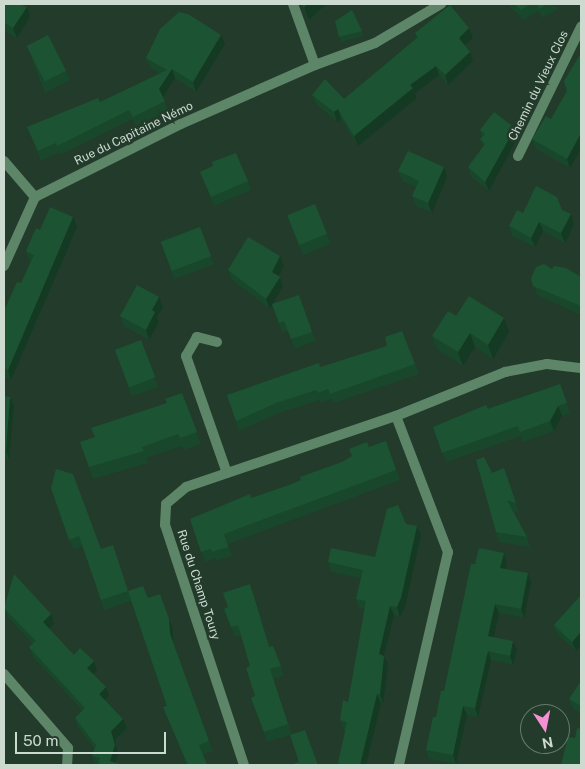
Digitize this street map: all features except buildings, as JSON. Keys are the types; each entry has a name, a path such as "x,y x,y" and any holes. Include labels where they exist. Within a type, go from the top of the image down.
{"street":[{"path":"293,4 315,64 375,43 441,4"},
{"name":"Chemin du Vieux Clos","path":"518,156 581,27"},
{"name":"Rue du Capitaine Némo","path":"35,197 181,124 315,64"},
{"path":"4,161 35,197 4,266"},
{"path":"217,342 197,337 186,356 227,473"},
{"name":"Rue du Champ Toury","path":"244,765 165,525 166,504 186,487 396,416 505,372 547,364 581,368"},
{"path":"396,416 448,552 399,765"},
{"path":"4,674 68,748 67,765"}]}
